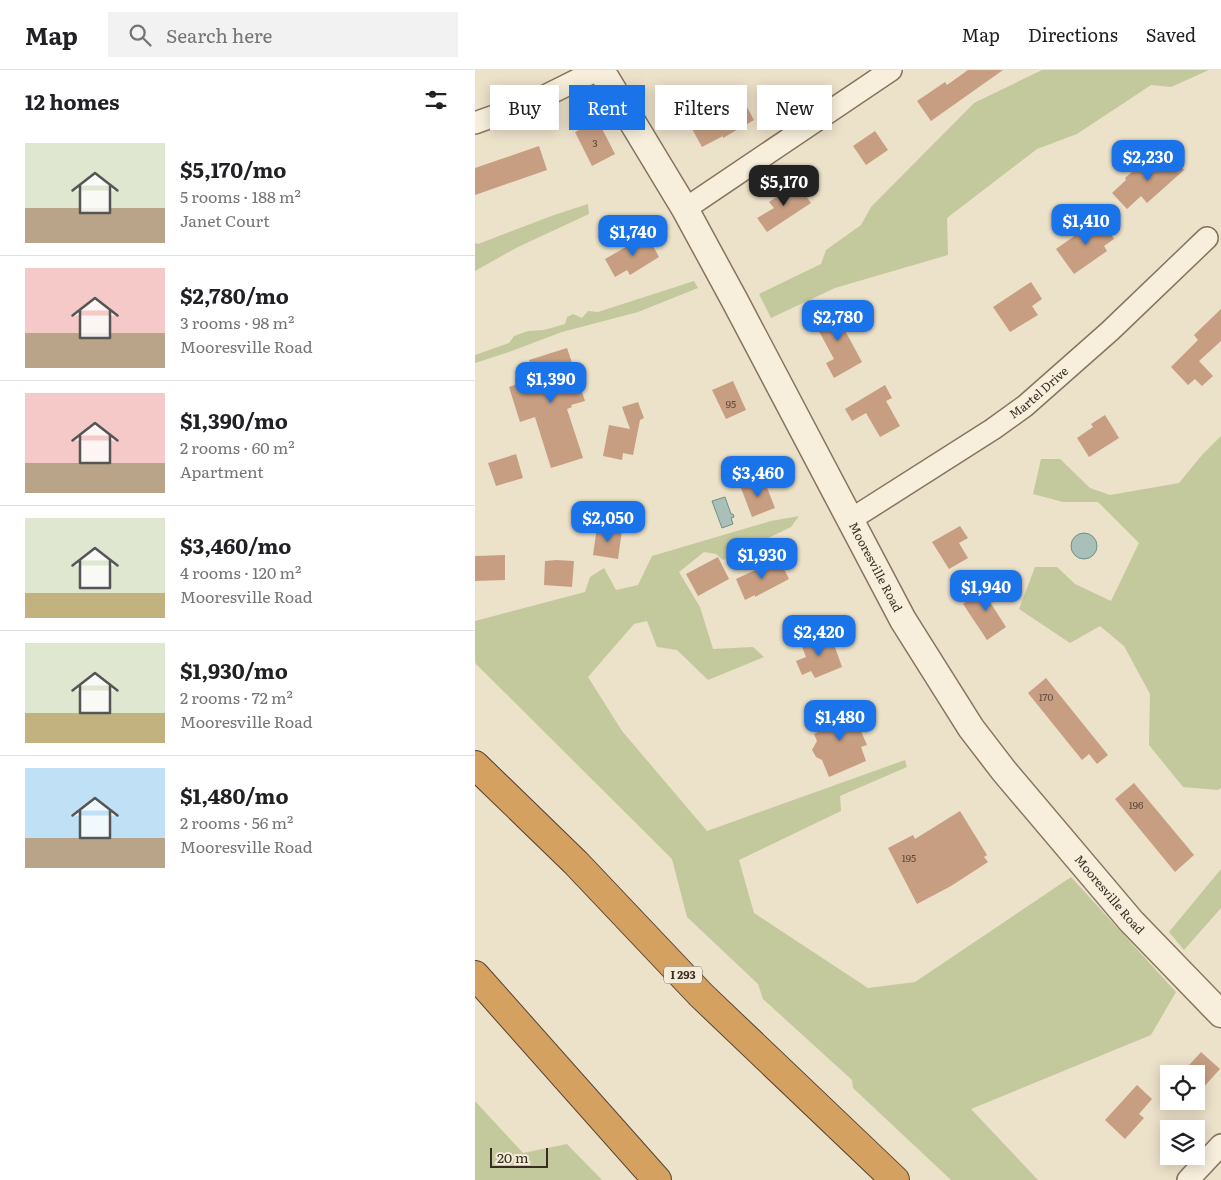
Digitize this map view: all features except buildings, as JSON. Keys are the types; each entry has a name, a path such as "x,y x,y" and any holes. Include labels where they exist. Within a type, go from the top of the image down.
{"highway":[{"name":"I 293","path":"475,766 576,863 701,995 895,1180"},
{"path":"475,975 657,1180"}],"street":[{"path":"475,123 533,102 597,70"},
{"name":"Mooresville Road","path":"601,70 685,209 762,350 849,520 903,620 971,728 1004,772 1131,921 1221,1014"},
{"path":"685,209 891,70"},
{"name":"Martel Drive","path":"849,520 993,429 1025,406 1110,331 1207,238"},
{"path":"1188,1180 1221,1145"}],"green space":[{"path":"1042,70 1209,70 1171,87 1151,85 1077,134 1037,149 947,218 948,255 835,288 771,318 759,294 821,264 826,250 861,225 871,207 974,103"},
{"path":"588,204 589,214 516,248 475,271 475,243 478,244"},
{"path":"694,281 698,288 638,312 562,332 475,363 475,355 509,343 514,336 528,331 544,330 565,324 567,317 573,314 582,318 588,311 598,312"},
{"path":"1221,436 1221,788 1218,790 1183,787 1149,745 1150,694 1124,646 1100,626 1070,643 1019,609 1035,567 1057,567 1075,584 1111,601 1139,543 1098,502 1063,502 1033,494 1041,459 1060,459 1090,488 1110,495 1179,483 1202,455"},
{"path":"799,516 791,527 723,560 716,554 704,552 679,572 700,607 713,649 753,647 764,657 708,680 677,650 657,647 647,621 634,624 588,677 622,731 707,831 905,760 907,767 840,796 841,811 739,860 754,913 868,988 915,982 1071,877 1176,992 1151,1035 971,1109 1038,1180 951,1180 853,1088 852,1080 763,999 758,984 687,917 672,859 475,663 475,621 585,592 590,577 604,568 616,590 638,585 652,556 771,521"},
{"path":"1221,869 1221,908 1184,950 1169,932"},
{"path":"475,1101 523,1153 567,1144 602,1180 475,1180"}],"water":[{"path":"725,497 731,514 734,517 731,518 733,524 722,528 712,501"},
{"path":"1084,533 1093,537 1097,546 1093,555 1084,559 1075,555 1071,546 1075,537"}]}
